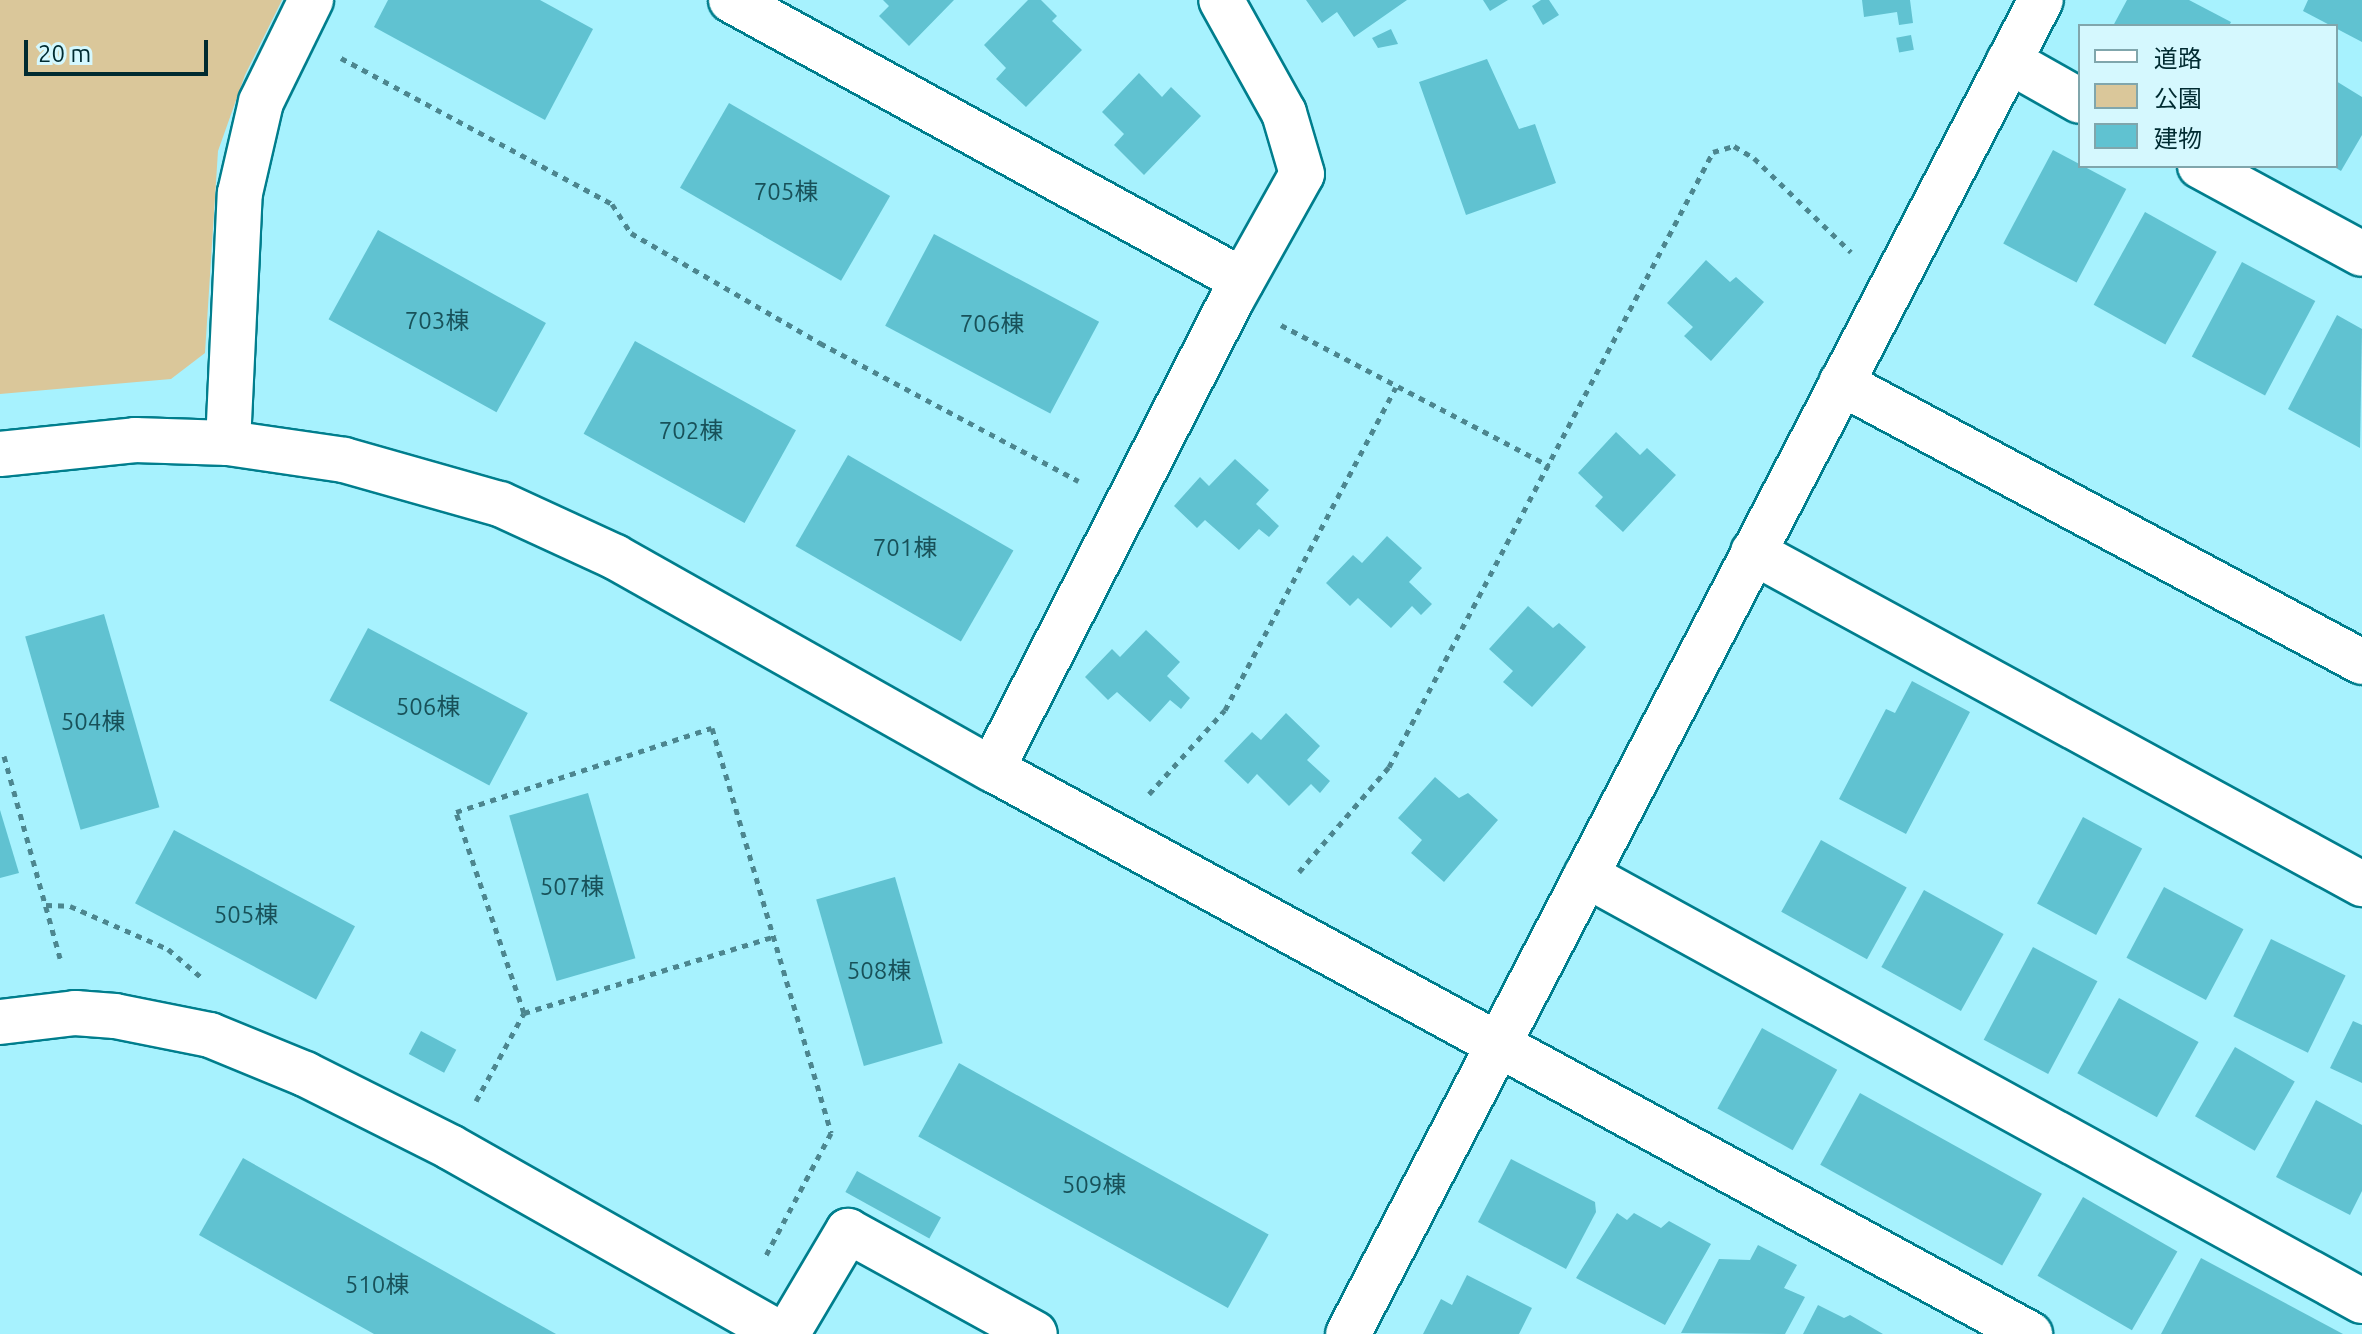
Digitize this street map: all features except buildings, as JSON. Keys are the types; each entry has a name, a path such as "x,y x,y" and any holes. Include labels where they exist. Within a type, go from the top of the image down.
{"street":[{"path":"731,0 1237,289"},
{"path":"992,769 1237,289 1302,174 1284,113 1221,0"},
{"path":"1348,1334 2041,0"},
{"path":"228,443 240,193 261,102 302,17"},
{"path":"2009,61 2078,100"},
{"path":"2204,168 2362,254"},
{"path":"1841,383 2362,662"},
{"path":"0,454 135,440 228,443 344,460 500,504 615,557 992,769 1498,1041 2030,1334"},
{"path":"1753,552 2362,884"},
{"path":"1586,875 2362,1301"},
{"path":"0,1022 75,1013 115,1016 210,1035 305,1074 450,1147 780,1334"},
{"path":"787,1334 848,1231 1035,1334"}],"path":[{"path":"302,17 612,204 631,233 820,343 1125,506"},
{"path":"1292,880 1389,767 1713,152 1734,146 1754,158 1857,258"},
{"path":"1237,289 1396,387 1549,466"},
{"path":"1146,798 1225,710 1396,387"},
{"path":"524,1013 456,812 712,728 776,936 831,1133 735,1308"},
{"path":"4,756 75,1013"},
{"path":"46,905 70,906 168,949 192,965 206,983 213,1006 210,1035"},
{"path":"450,1147 524,1013 776,936"}],"green space":[{"path":"0,0 282,0 245,75 218,151 205,353 171,379 0,394"}]}
